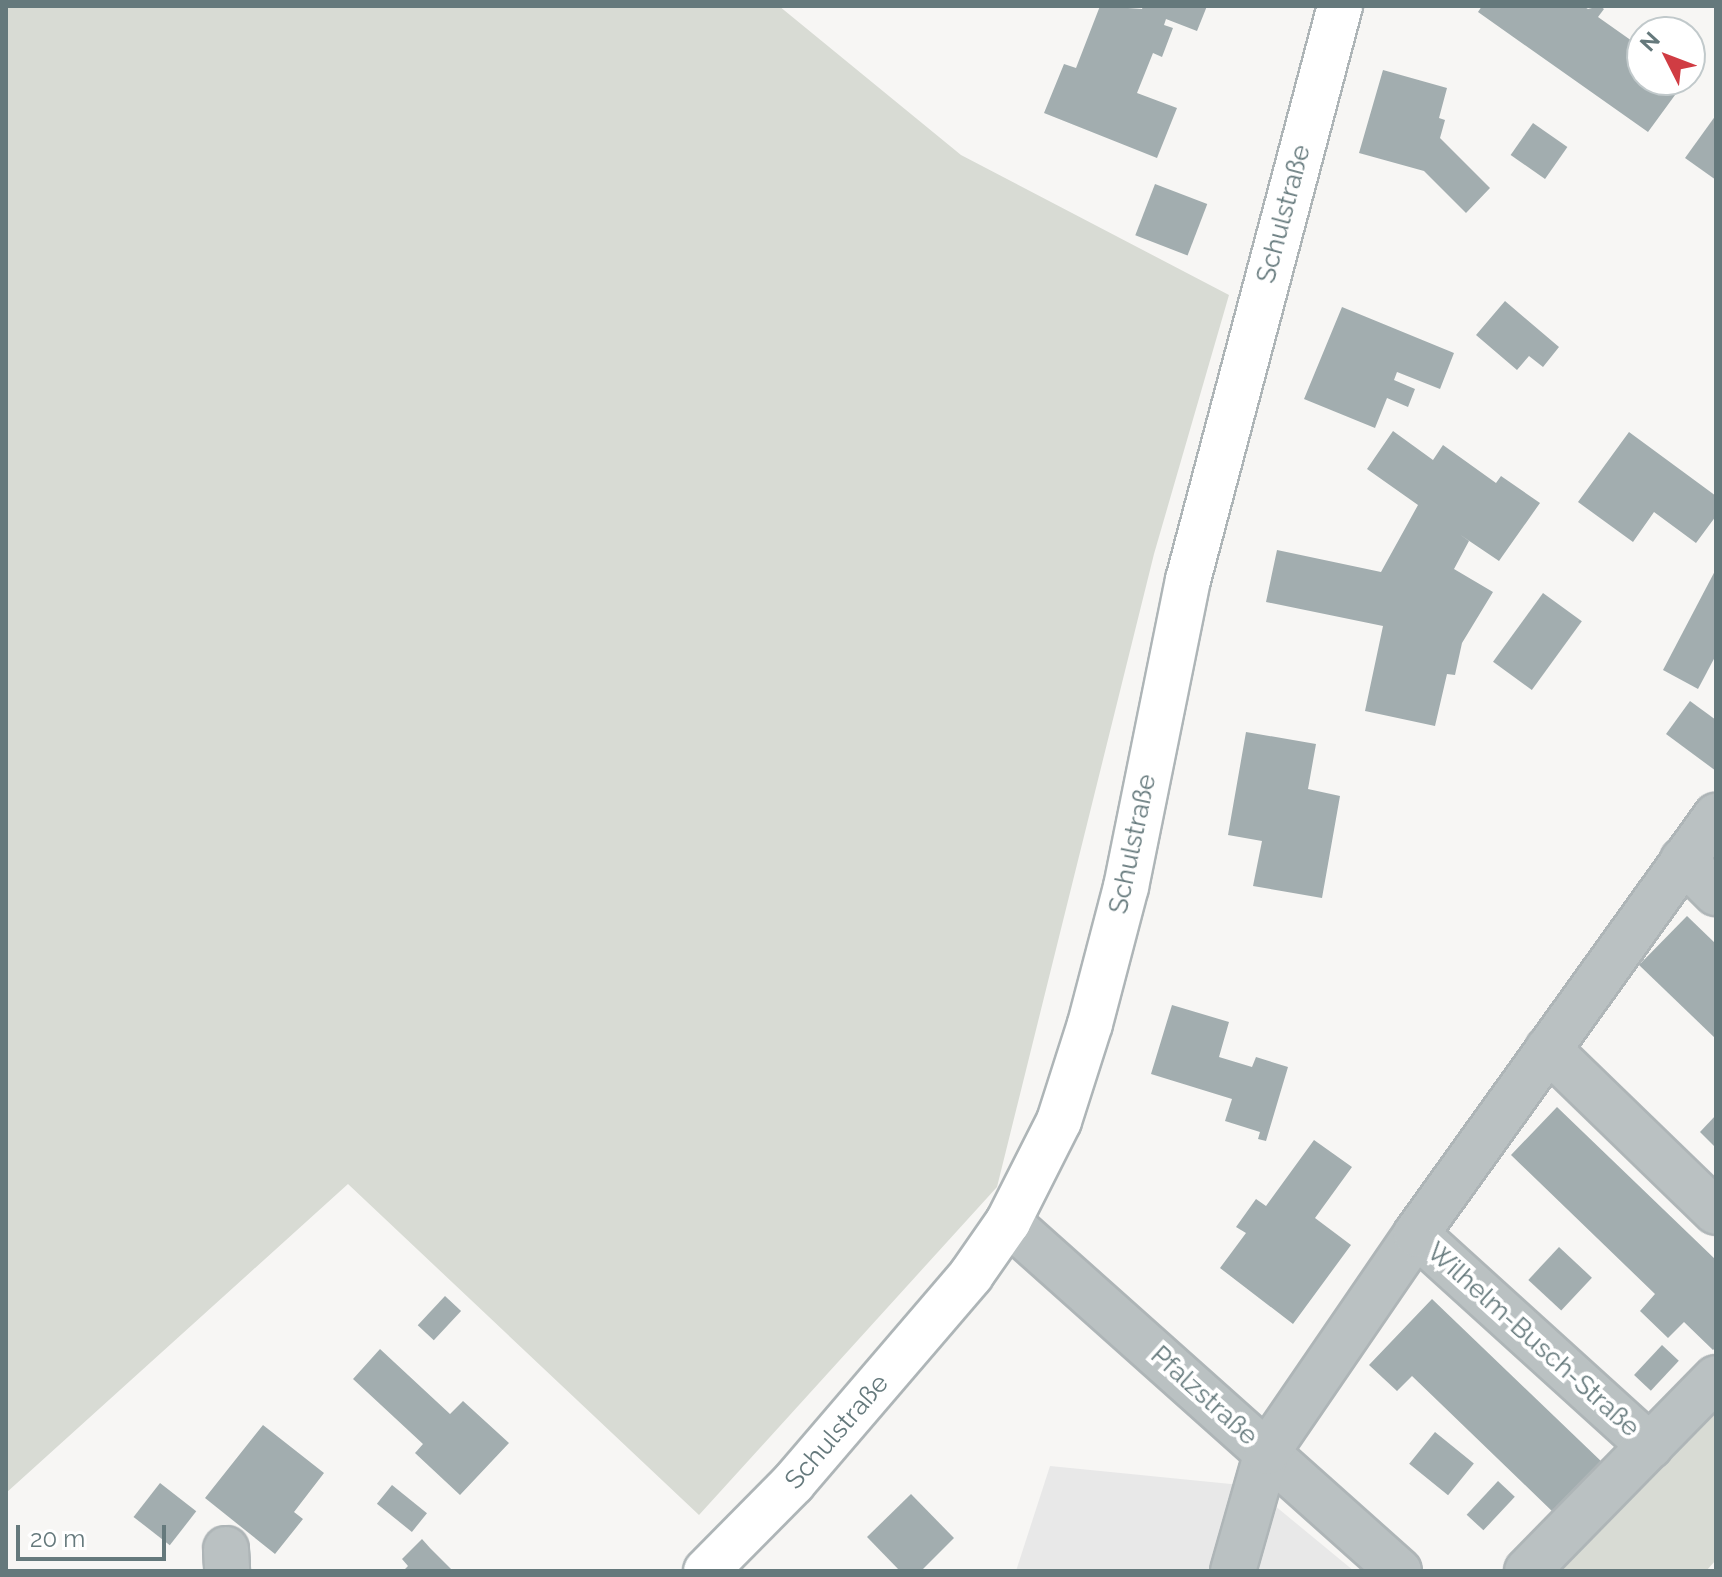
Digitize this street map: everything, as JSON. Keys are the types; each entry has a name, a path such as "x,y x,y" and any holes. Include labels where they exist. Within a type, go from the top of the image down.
{"main road":[{"name":"Schulstraße","path":"706,1571 793,1483 927,1329 1008,1222 1059,1121 1090,1024 1126,887 1188,580 1340,6"}],"street":[{"name":"Wilhelm-Busch-Straße","path":"1233,1571 1267,1452 1416,1234 1716,816"},
{"path":"1683,860 1716,893"},
{"path":"1548,1049 1716,1212"},
{"name":"Pfalzstraße","path":"1008,1222 1399,1571"},
{"name":"Wilhelm-Busch-Straße","path":"1416,1234 1650,1446"},
{"name":"Wilhelm-Busch-Straße","path":"1527,1571 1716,1378"}],"shaded area":[{"path":"6,6 779,6 961,155 1229,295 1154,554 997,1187 699,1515 348,1184 6,1493"},
{"path":"1716,1404 1716,1560 1706,1571 1556,1571"},
{"path":"1050,1466 1251,1486 1354,1571 1016,1571"}],"building":[{"path":"1100,6 1142,9 1143,6 1207,6 1197,31 1166,19 1164,25 1173,28 1162,57 1153,53 1137,93 1177,108 1157,158 1044,113 1064,64 1076,68"},
{"path":"1482,6 1583,6 1588,9 1600,6 1604,9 1598,17 1626,37 1626,96 1674,96 1648,132 1478,12"},
{"path":"1383,70 1447,88 1439,118 1445,120 1440,138 1490,188 1466,213 1424,171 1359,153"},
{"path":"1716,115 1716,180 1685,158"},
{"path":"1533,123 1567,147 1545,179 1511,155"},
{"path":"1155,184 1207,204 1188,255 1135,235"},
{"path":"1505,301 1559,347 1543,367 1529,356 1517,370 1476,335"},
{"path":"1342,307 1454,353 1440,389 1397,372 1394,380 1415,389 1408,407 1387,398 1375,428 1304,399"},
{"path":"1393,431 1433,460 1443,445 1496,483 1501,476 1540,503 1499,561 1459,534 1469,541 1454,569 1493,592 1462,643 1455,675 1447,674 1435,726 1365,711 1383,626 1266,602 1277,550 1381,572 1418,505 1367,469"},
{"path":"1629,432 1716,496 1716,516 1696,543 1654,512 1633,542 1578,502"},
{"path":"1716,569 1716,655 1698,689 1663,670"},
{"path":"1543,593 1582,621 1532,690 1493,662"},
{"path":"1690,701 1716,720 1716,771 1666,734"},
{"path":"1246,732 1316,744 1308,789 1340,796 1322,898 1253,886 1262,841 1228,835"},
{"path":"1687,916 1716,944 1716,1039 1639,965"},
{"path":"1172,1005 1229,1022 1219,1057 1252,1067 1256,1057 1288,1067 1266,1141 1258,1139 1260,1132 1225,1121 1232,1099 1151,1074"},
{"path":"1557,1107 1716,1260 1716,1347 1713,1350 1684,1322 1668,1338 1640,1311 1655,1294 1511,1155"},
{"path":"1716,1115 1716,1148 1700,1132"},
{"path":"1314,1140 1352,1167 1315,1218 1351,1245 1293,1324 1220,1268 1246,1233 1236,1227 1256,1199 1266,1206"},
{"path":"1559,1247 1592,1278 1561,1311 1528,1280"},
{"path":"445,1296 461,1311 434,1340 418,1325"},
{"path":"1432,1299 1604,1464 1555,1514 1412,1376 1397,1391 1369,1365"},
{"path":"1662,1345 1679,1361 1651,1391 1634,1375"},
{"path":"380,1349 450,1414 463,1401 509,1443 460,1495 415,1453 423,1444 353,1379"},
{"path":"263,1425 324,1473 294,1512 303,1519 275,1554 205,1498"},
{"path":"1435,1432 1474,1463 1448,1495 1409,1464"},
{"path":"1498,1481 1515,1497 1483,1530 1467,1515"},
{"path":"160,1483 196,1511 170,1545 134,1517"},
{"path":"392,1485 427,1513 412,1532 377,1504"},
{"path":"911,1494 954,1538 921,1571 900,1571 867,1537"},
{"path":"422,1539 453,1571 403,1571 408,1566 402,1559"}]}
